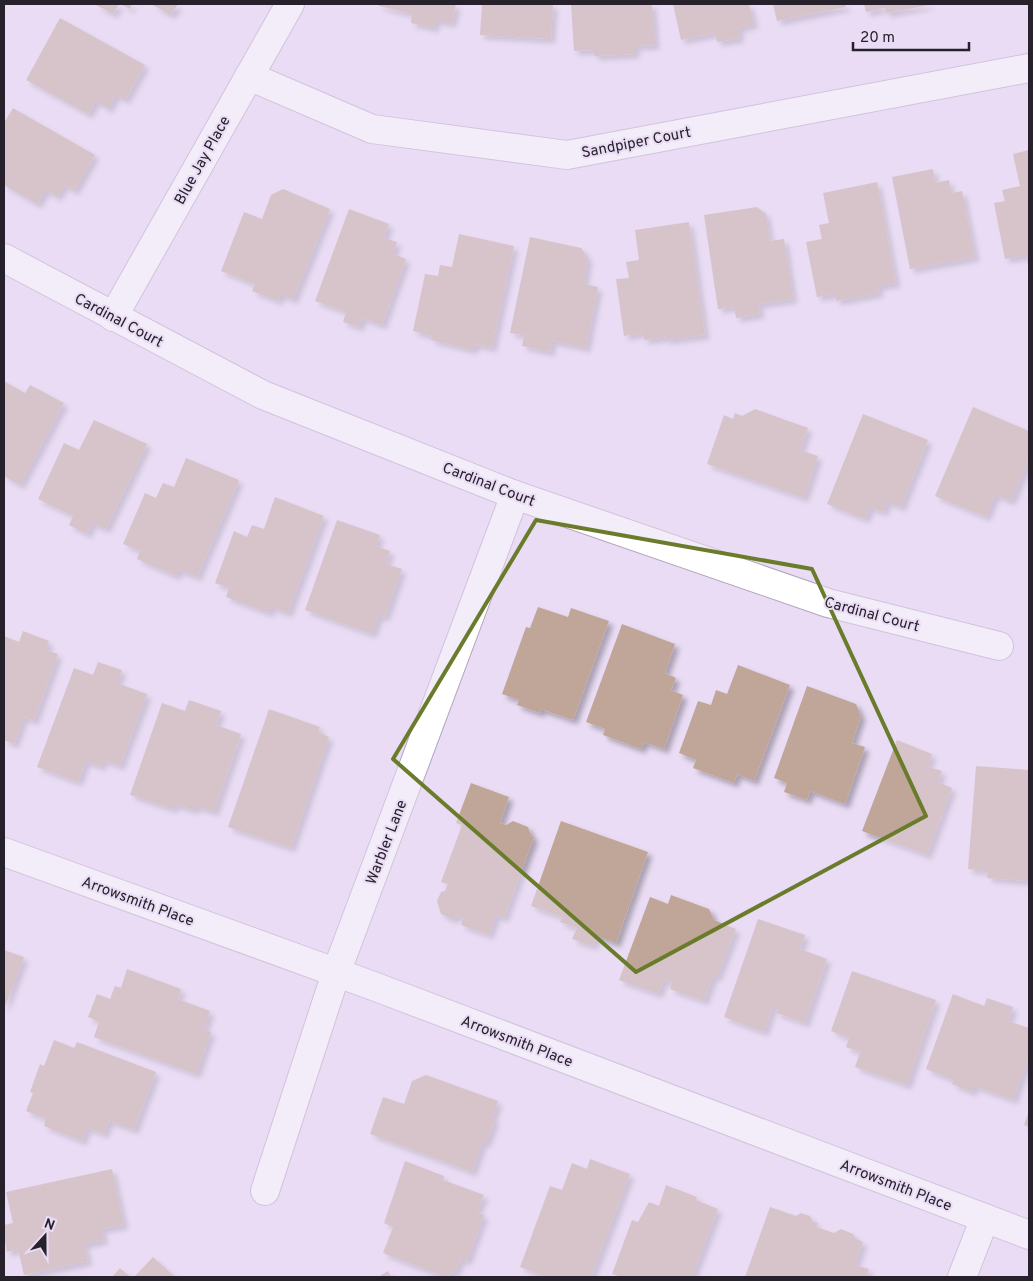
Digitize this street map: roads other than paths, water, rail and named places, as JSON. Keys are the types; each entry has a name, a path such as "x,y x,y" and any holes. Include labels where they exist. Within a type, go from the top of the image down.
{"street":[{"name":"Blue Jay Place","path":"113,317 290,4"},
{"name":"Sandpiper Court","path":"249,76 372,129 567,156 1029,68"},
{"name":"Cardinal Court","path":"4,258 264,395 515,496 828,603 999,646"},
{"name":"Warbler Lane","path":"265,1192 336,973 515,496"},
{"name":"Arrowsmith Place","path":"4,852 336,973 1029,1235"},
{"path":"962,1277 985,1218"}]}
